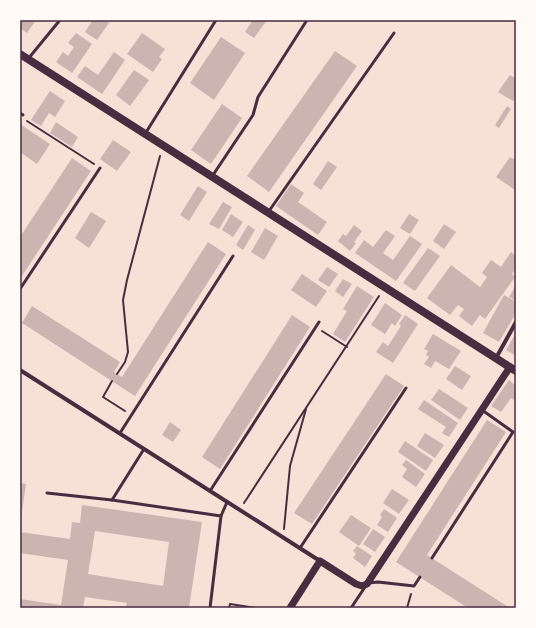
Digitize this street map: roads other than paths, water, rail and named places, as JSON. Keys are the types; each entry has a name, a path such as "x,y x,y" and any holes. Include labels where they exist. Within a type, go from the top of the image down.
{"main road":[{"path":"20,54 513,369"}],"street":[{"path":"496,358 516,322"},
{"path":"20,370 356,584 362,586 367,584 482,410 513,369"},
{"path":"290,608 320,561"}],"lane":[{"path":"28,59 60,20"},
{"path":"144,134 216,20"},
{"path":"212,177 253,115 258,96 307,20"},
{"path":"268,213 394,33"},
{"path":"20,289 100,168"},
{"path":"120,434 233,256"},
{"path":"210,491 319,322"},
{"path":"300,548 406,388"},
{"path":"432,558 513,432 482,410"},
{"path":"112,500 144,449"},
{"path":"47,493 112,500 221,516"},
{"path":"210,608 221,516 227,502"},
{"path":"351,608 367,584 378,582 414,586 420,577"}]}
